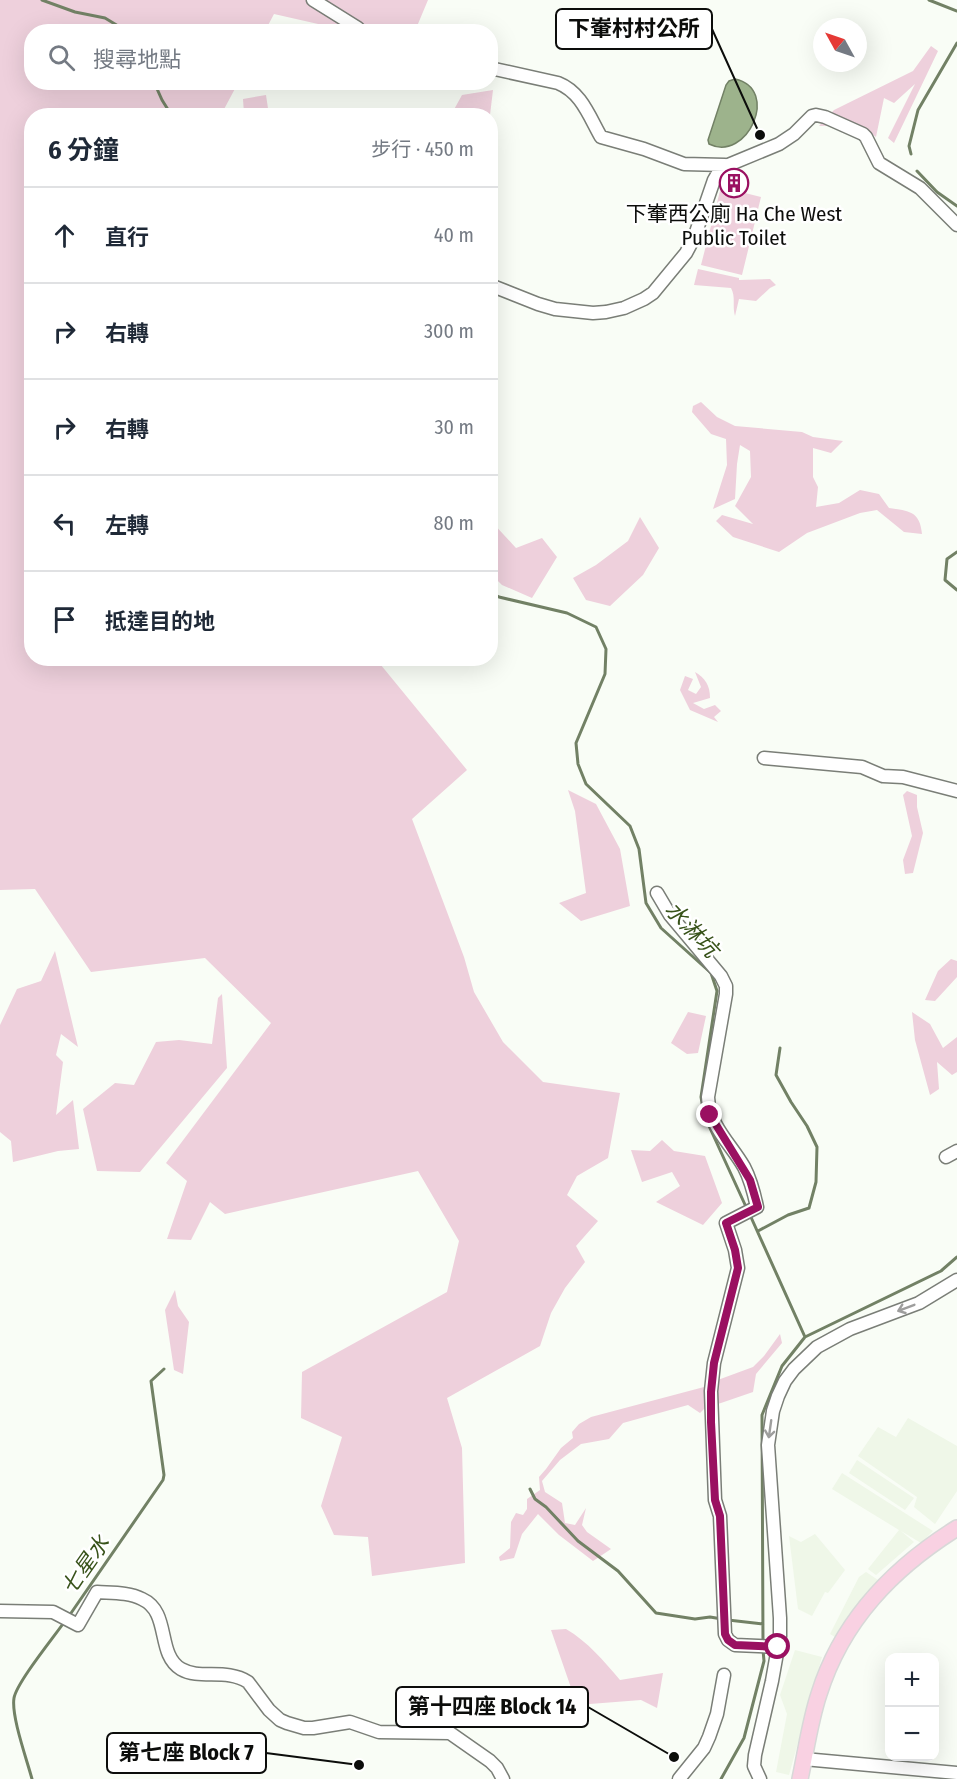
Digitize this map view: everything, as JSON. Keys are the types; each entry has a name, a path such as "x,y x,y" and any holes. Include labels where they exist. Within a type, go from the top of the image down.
{"main road":[{"path":"800,1779 819,1693 836,1654 855,1621 900,1569 927,1547 957,1528"}],"street":[{"path":"313,0 350,24"},
{"path":"498,70 567,87 580,99 601,136 644,149 684,165 725,165"},
{"path":"498,288 538,304 575,312 606,312 624,308 644,299 653,293 690,246 714,180 721,168 779,144 794,134 812,116 820,115 863,134 879,163 920,189 957,225"},
{"path":"764,758 862,767 883,776 903,777 957,790"},
{"path":"657,893 670,915 721,976 726,986 708,1097 710,1115 750,1180 758,1207 726,1223 738,1268 714,1363 711,1392 715,1500 720,1516 725,1634 728,1640 735,1645 775,1647"},
{"path":"760,1779 754,1766 755,1755 780,1618 768,1445 772,1411 781,1388 794,1369 817,1347 850,1329 919,1303 957,1280"},
{"path":"0,1611 53,1612 78,1625 97,1592 137,1596 154,1608 170,1656 178,1667 190,1672 230,1674 243,1678 274,1715 288,1723 313,1728 350,1722 379,1732 450,1733 490,1761 503,1779"},
{"path":"679,1779 704,1748 717,1714 724,1675"},
{"path":"804,1759 957,1773"}],"shaded area":[{"path":"0,0 428,0 418,24 318,24 274,14 269,24 24,24 24,90 234,90 225,108 24,108 24,666 382,666 467,770 412,819 464,957 474,992 503,1042 543,1082 620,1093 608,1158 577,1176 567,1195 598,1221 576,1246 585,1262 565,1288 551,1313 540,1346 447,1398 462,1448 465,1563 372,1576 368,1537 334,1535 321,1506 342,1437 301,1418 302,1372 447,1292 459,1241 418,1171 225,1214 210,1202 191,1240 167,1239 187,1181 166,1163 271,1023 205,958 91,972 35,889 0,890"},
{"path":"931,46 938,51 894,143 888,138 915,84 894,103 884,98 876,137 860,125 819,126 834,110 913,71"},
{"path":"735,79 749,85 756,96 757,109 754,122 736,143 723,147 709,144 708,140 726,85"},
{"path":"493,90 491,108 455,108 462,95"},
{"path":"266,95 268,108 244,108 243,99"},
{"path":"721,187 761,197 742,275 701,265"},
{"path":"698,269 739,278 739,280 770,279 776,285 756,301 739,299 735,316 731,288 694,285"},
{"path":"701,402 717,417 735,426 802,432 813,437 843,441 831,453 813,448 813,477 818,487 816,507 839,503 860,490 879,494 889,508 908,511 916,516 922,534 904,532 877,510 860,513 807,533 779,552 733,537 716,521 722,515 753,524 735,506 751,477 750,451 740,445 735,499 713,509 727,465 726,439 711,434 692,412 693,406"},
{"path":"640,517 659,548 643,575 610,606 586,600 573,578 596,565 628,541"},
{"path":"498,529 516,548 542,538 557,557 532,598 498,581"},
{"path":"695,672 706,682 710,698 693,703 704,709 715,705 721,711 714,717 718,722 690,710 680,690 685,676 693,679 688,690 696,694 701,687"},
{"path":"568,790 596,804 620,849 630,906 581,921 559,903 586,893 575,811"},
{"path":"907,791 917,795 917,807 923,833 913,873 905,874 903,860 912,836 903,795"},
{"path":"55,951 78,1047 61,1034 56,1055 63,1062 56,1115 73,1100 79,1149 58,1151 13,1162 11,1141 0,1132 0,1025 17,989 41,981"},
{"path":"951,959 957,961 957,977 935,1001 925,1000 938,971"},
{"path":"222,994 227,1068 140,1172 97,1171 83,1109 115,1083 134,1085 156,1042 179,1040 212,1044 218,998"},
{"path":"688,1012 706,1016 698,1053 687,1054 671,1043"},
{"path":"912,1012 930,1024 943,1048 957,1037 957,1072 952,1075 937,1062 939,1089 930,1095 915,1040"},
{"path":"662,1140 674,1151 705,1156 722,1203 703,1225 656,1202 680,1186 672,1172 642,1182 631,1150 650,1151"},
{"path":"175,1290 178,1306 189,1322 183,1374 174,1370 165,1310"},
{"path":"780,1334 782,1343 756,1374 753,1392 706,1407 700,1413 688,1405 623,1423 609,1439 581,1444 560,1460 542,1481 545,1492 562,1503 565,1523 575,1525 586,1508 582,1525 587,1532 611,1549 593,1561 559,1535 538,1514 522,1534 514,1558 500,1561 499,1557 510,1548 511,1522 516,1513 523,1515 527,1509 527,1499 540,1490 539,1477 561,1448 573,1438 572,1432 579,1424 591,1417 704,1387 711,1391 715,1381 753,1367"},
{"path":"908,1418 957,1446 957,1491 935,1524 914,1507 917,1497 858,1456 878,1427 896,1437"},
{"path":"857,1460 914,1498 905,1510 849,1473"},
{"path":"842,1473 933,1531 921,1543 901,1531 914,1542 876,1575 868,1569 899,1530 832,1489"},
{"path":"815,1534 845,1570 828,1593 825,1592 812,1616 798,1609 789,1536 801,1542"},
{"path":"866,1572 878,1580 835,1637 830,1634 859,1577"},
{"path":"566,1629 588,1646 620,1680 663,1673 657,1708 641,1700 577,1705 551,1630"},
{"path":"795,1650 822,1657 789,1775 776,1772 787,1714 780,1695"}],"waterway":[{"path":"42,0 75,12 105,18 115,24"},
{"path":"929,0 957,11"},
{"path":"911,154 909,146 918,110 957,43"},
{"path":"158,90 167,108"},
{"path":"917,171 937,192 957,206"},
{"path":"957,552 947,559 945,580 957,590"},
{"name":"水淋坑","path":"498,596 567,613 596,627 606,649 605,674 576,743 578,764 586,784 630,826 639,849 646,903 661,928 711,973 717,991 701,1097 704,1115 747,1209"},
{"path":"758,1231 788,1215 809,1208 816,1182 817,1147 776,1075 780,1048"},
{"name":"水淋坑","path":"750,1215 805,1337"},
{"path":"763,1643 762,1415 782,1366 805,1337 941,1271 957,1257"},
{"name":"七星水","path":"69,1616 163,1480 151,1381 164,1369"},
{"path":"530,1489 535,1499 546,1507 578,1541 618,1571 656,1613 695,1619 710,1617 722,1619"},
{"path":"728,1620 763,1624"},
{"name":"七星水","path":"32,1779 17,1727 14,1698 29,1671 65,1621"},
{"path":"721,1779 744,1738 764,1661 763,1650"}],"place":[{"name":"下輋村村公所","path":"760,135"},
{"name":"下輋西公廁 Ha Che West Public Toilet","path":"734,183"},
{"name":"第十四座 Block 14","path":"674,1757"},
{"name":"第七座 Block 7","path":"359,1765"}],"route":[{"path":"710,1115 743,1166 758,1207 726,1223 738,1268 714,1363 711,1392 715,1500 720,1516 725,1634 728,1640 735,1645 778,1647"}]}
